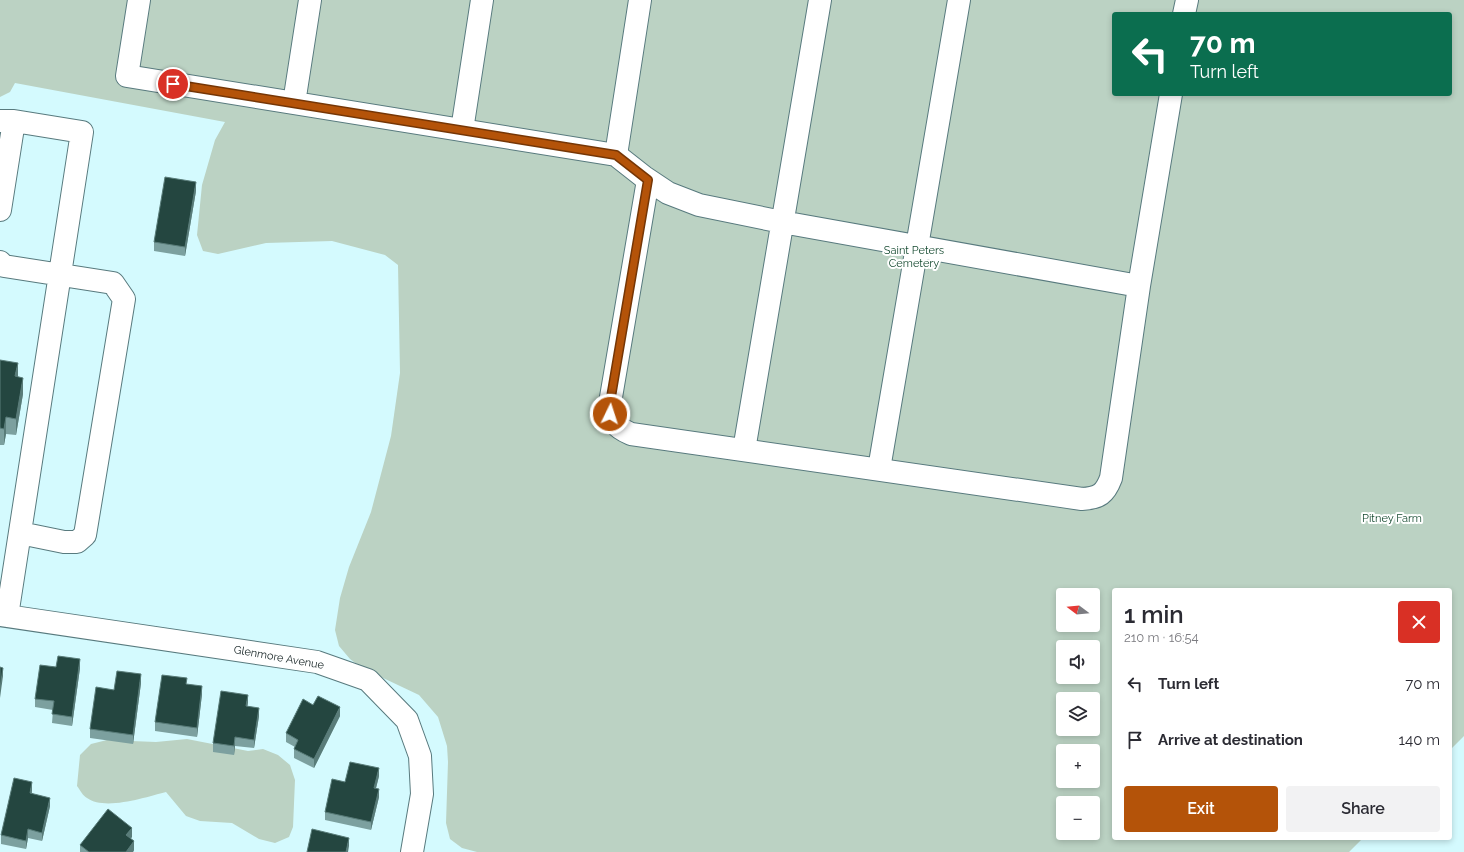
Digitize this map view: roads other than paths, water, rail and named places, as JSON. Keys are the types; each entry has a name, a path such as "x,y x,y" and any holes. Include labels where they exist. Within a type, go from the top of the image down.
{"street":[{"path":"139,0 128,76 616,155 648,180 668,192 699,205 782,222 1139,286"},
{"path":"294,103 310,0"},
{"path":"462,130 482,0"},
{"path":"616,155 640,0"},
{"path":"744,450 820,0"},
{"path":"879,469 959,0"},
{"path":"1184,12 1187,0"},
{"path":"648,180 610,403 610,414 614,423 622,430 631,434 1082,499 1092,498 1101,494 1108,487 1111,478 1139,286 1171,96"},
{"path":"0,210 7,121 82,132 20,534 4,615"},
{"path":"0,262 4,266 113,283 124,299 85,535 77,542 64,542 20,534"},
{"name":"Glenmore Avenue","path":"4,615 317,662 368,680 407,720 420,756 422,794 412,852"}],"park label":[{"name":"Saint Peters Cemetery","path":"914,256"},
{"name":"Pitney Farm","path":"1392,518"}]}
